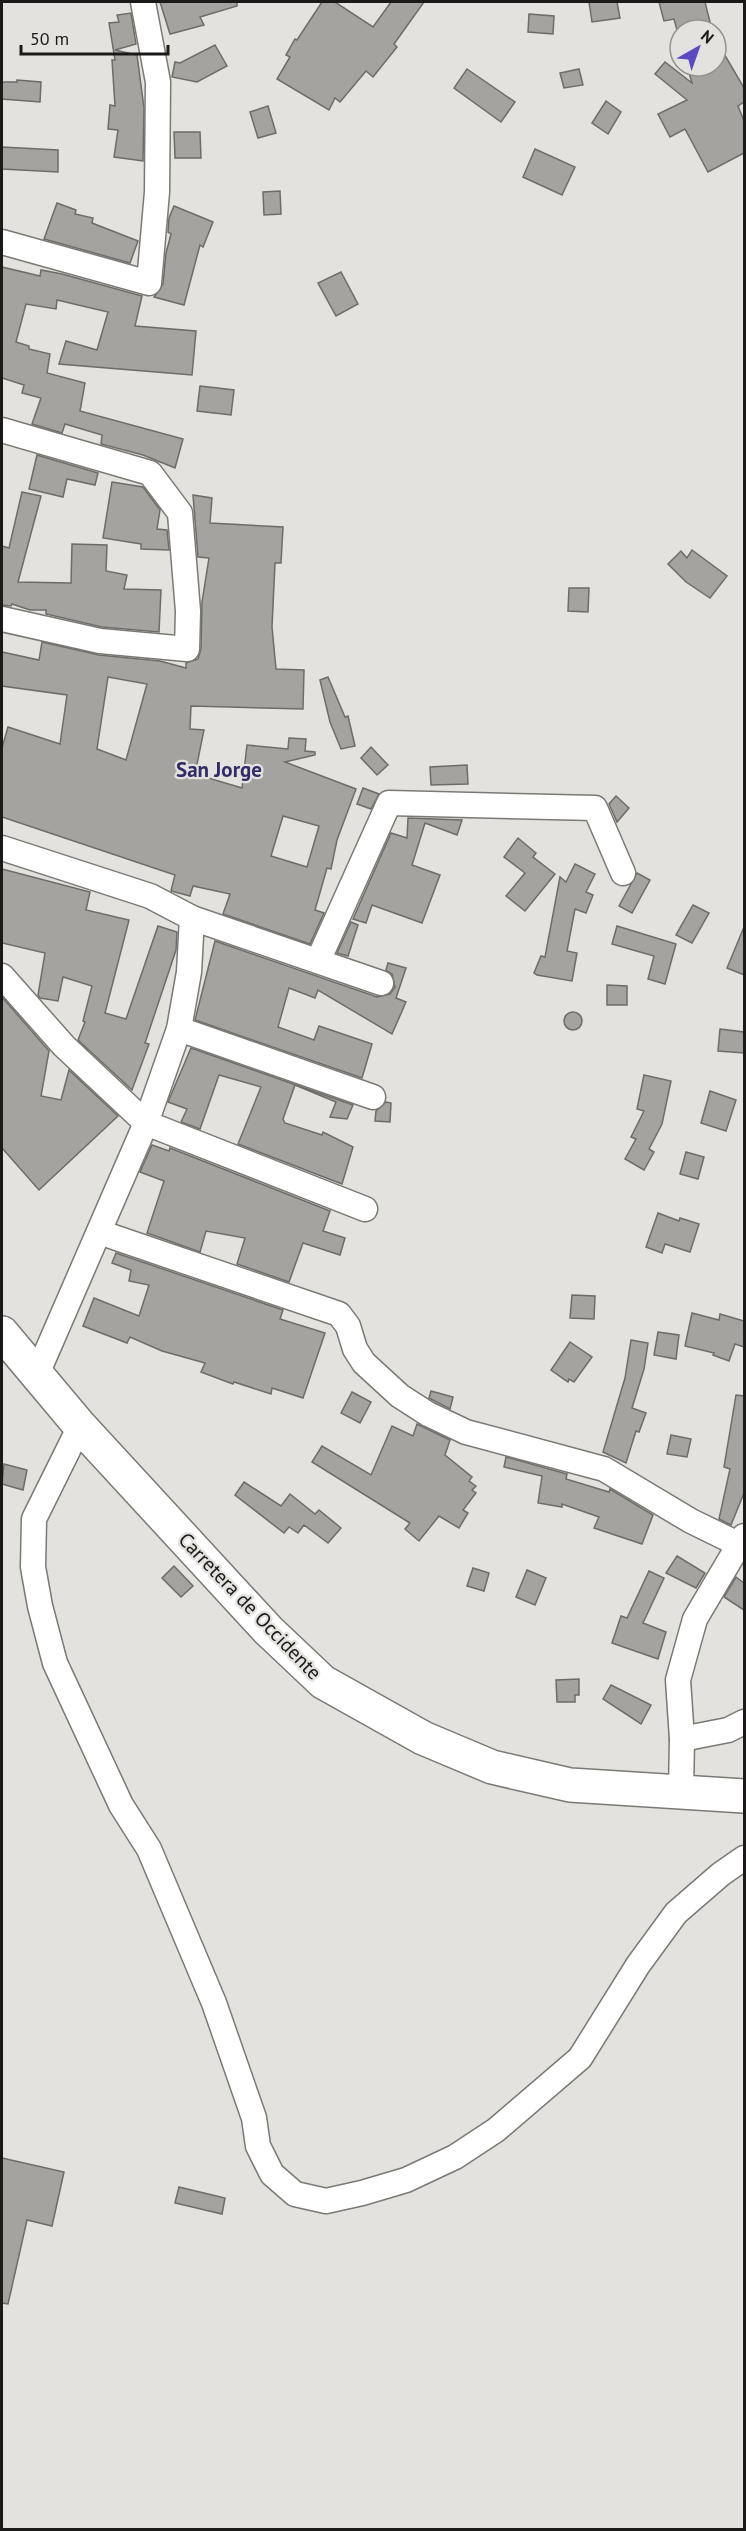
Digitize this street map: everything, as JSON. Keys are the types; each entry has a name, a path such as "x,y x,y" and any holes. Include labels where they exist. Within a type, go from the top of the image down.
{"main road":[{"name":"Carretera de Occidente","path":"2,1333 80,1426 268,1630 323,1682 423,1738 492,1767 570,1785 681,1790 744,1796"}],"street":[{"path":"2,242 149,283 157,192 158,82 143,2"},
{"path":"2,430 150,473 180,513 188,611 187,649 100,641 2,619"},
{"path":"318,961 389,803 595,808 623,873"},
{"path":"2,848 150,896 192,918 381,983"},
{"path":"37,1374 146,1123 179,1029 189,972 192,918"},
{"path":"2,976 64,1046 146,1123 365,1209"},
{"path":"179,1029 373,1097"},
{"path":"99,1232 339,1314 348,1326 355,1349 364,1364 400,1396 428,1414 466,1432 604,1468 691,1521 742,1540 695,1619 678,1680 682,1739 681,1790"},
{"path":"80,1426 34,1519 33,1567 40,1606 55,1663 121,1805 149,1849 214,2003 254,2118 258,2146 272,2174 295,2194 326,2201 395,2183 455,2157 496,2130 580,2058 638,1965 676,1913 721,1874 744,1858"},
{"path":"682,1739 728,1730 744,1722"}],"building":[{"path":"160,2 237,2 237,6 200,17 204,25 170,34"},
{"path":"322,2 335,2 373,27 391,2 424,2 394,44 397,47 373,77 366,71 340,102 335,98 329,110 277,79 290,57 286,55 295,39 297,40"},
{"path":"589,2 617,2 620,18 592,22"},
{"path":"659,2 705,2 709,18 668,18 664,21"},
{"path":"131,13 136,44 115,50 137,55 144,108 143,161 114,157 118,130 108,129 110,105 115,106 112,60 115,60 109,23 119,22 117,15"},
{"path":"529,14 554,16 553,34 528,32"},
{"path":"215,45 227,66 197,82 172,77 175,62 180,63"},
{"path":"728,61 744,88 744,102 738,106 744,121 744,153 708,172 685,129 670,137 658,114 687,100 655,74 665,62 668,64 668,78 686,78 692,83 691,78 728,78"},
{"path":"467,69 515,102 501,122 454,88"},
{"path":"579,69 583,85 564,88 560,73"},
{"path":"17,80 41,82 40,102 2,99 2,82 17,82"},
{"path":"606,101 621,112 608,134 592,123"},
{"path":"268,106 276,133 258,138 250,112"},
{"path":"174,132 200,132 201,158 175,158"},
{"path":"2,147 58,150 58,172 2,169"},
{"path":"535,149 575,167 562,195 523,177"},
{"path":"280,191 281,214 264,215 263,192"},
{"path":"57,203 76,210 75,214 93,218 92,223 138,241 130,263 44,239"},
{"path":"174,206 213,222 203,247 200,245 184,305 154,297 163,284 166,253 171,234 168,232 169,218"},
{"path":"2,267 40,276 41,270 62,274 142,296 135,326 196,331 192,375 59,364 66,341 97,350 108,312 57,300 56,309 26,304 16,342 29,346 29,349 50,354 47,373 85,383 80,411 183,439 175,468 143,455 101,444 102,435 65,424 62,433 32,424 41,398 22,393 24,385 2,378"},
{"path":"341,272 358,304 336,316 318,283"},
{"path":"200,386 234,390 231,415 197,411"},
{"path":"37,455 98,473 95,485 67,479 63,497 29,489"},
{"path":"112,482 143,487 160,510 157,529 167,530 169,550 141,549 141,544 103,538"},
{"path":"22,492 41,496 18,582 71,583 72,544 107,545 106,571 127,575 124,589 161,590 159,632 102,627 46,614 46,610 30,610 12,604 11,606 2,605 2,546 9,548"},
{"path":"193,495 212,498 210,523 283,527 281,563 275,563 272,627 276,669 304,670 303,709 191,706 190,729 204,730 195,774 242,788 247,745 288,749 289,738 306,739 305,751 315,752 315,755 285,762 356,789 337,840 331,869 327,868 315,910 324,913 310,944 223,914 230,894 193,886 190,896 171,891 175,875 2,817 2,748 8,727 60,744 67,695 2,686 2,652 39,660 42,642 99,655 160,661 186,668 186,663 198,659 201,649 202,602 209,558 198,557","holes":["108,677 147,684 126,760 97,749","283,816 319,826 307,867 271,856"]},
{"path":"692,550 727,576 710,598 686,582 668,564 681,551 687,558"},
{"path":"569,588 589,588 588,612 568,611"},
{"path":"328,677 345,717 348,716 355,746 341,749 330,722 320,680"},
{"path":"371,747 388,765 377,775 361,758"},
{"path":"467,765 468,784 431,785 430,767"},
{"path":"363,788 379,794 371,809 357,804"},
{"path":"616,796 629,808 617,822 609,804"},
{"path":"408,818 462,820 457,835 425,823 412,865 440,875 422,923 372,905 366,923 353,919 391,833 407,838"},
{"path":"518,838 536,853 533,857 555,874 525,911 506,896 525,873 504,857"},
{"path":"575,864 595,874 586,892 593,895 586,913 575,909 567,951 577,953 572,981 537,975 534,973 541,956 545,957 560,877 566,882"},
{"path":"2,869 90,892 86,910 129,920 105,1013 126,1019 158,926 177,932 176,950 145,1043 149,1044 132,1090 78,1040 85,1022 83,1021 92,986 63,977 58,1001 40,998 38,995 45,953 2,943"},
{"path":"637,873 650,880 632,913 619,906"},
{"path":"693,905 709,913 692,943 676,935"},
{"path":"351,922 358,925 348,956 337,953"},
{"path":"617,926 676,944 665,984 648,979 654,956 612,944"},
{"path":"744,927 744,975 727,968"},
{"path":"215,941 377,997 390,994 395,987 392,974 386,970 388,963 406,968 396,998 406,1002 392,1034 318,990 315,998 289,988 278,1027 314,1040 319,1026 372,1044 362,1078 195,1020"},
{"path":"607,985 627,986 627,1005 607,1005"},
{"path":"2,997 49,1051 41,1096 61,1100 69,1070 118,1116 39,1190 2,1148"},
{"path":"569,1012 577,1012 582,1017 580,1028 569,1030 564,1025 564,1017"},
{"path":"720,1029 744,1032 744,1053 718,1051"},
{"path":"191,1048 353,1105 347,1119 330,1117 336,1102 295,1085 283,1119 285,1123 322,1135 323,1132 353,1147 342,1184 238,1144 261,1087 219,1075 200,1129 181,1122 187,1109 168,1102"},
{"path":"644,1075 671,1081 662,1124 649,1149 654,1152 644,1170 625,1159 636,1139 631,1137 644,1111 637,1109"},
{"path":"710,1091 736,1100 726,1131 701,1123"},
{"path":"386,1102 391,1103 390,1122 375,1121 376,1111"},
{"path":"152,1145 169,1151 170,1148 330,1211 323,1231 345,1238 340,1255 303,1243 289,1282 237,1264 245,1238 206,1231 200,1252 147,1233 164,1181 140,1172"},
{"path":"686,1152 704,1157 698,1179 680,1174"},
{"path":"658,1213 679,1221 680,1218 699,1224 690,1252 665,1244 662,1253 646,1247"},
{"path":"116,1253 283,1310 280,1319 325,1333 303,1398 272,1388 271,1394 234,1382 233,1384 201,1372 205,1363 162,1351 130,1337 127,1343 83,1326 94,1298 139,1316 149,1285 129,1281 131,1270 112,1263"},
{"path":"572,1295 595,1296 594,1319 570,1318"},
{"path":"692,1313 719,1320 720,1314 744,1321 744,1347 735,1344 729,1361 713,1355 714,1353 685,1346"},
{"path":"658,1332 679,1335 676,1359 654,1355"},
{"path":"631,1340 648,1343 644,1369 632,1408 646,1413 639,1432 636,1431 626,1463 603,1452 625,1378"},
{"path":"570,1342 592,1357 574,1382 569,1379 568,1382 551,1370"},
{"path":"431,1391 453,1397 450,1409 429,1398"},
{"path":"352,1392 371,1402 360,1423 341,1413"},
{"path":"736,1395 744,1396 744,1493 731,1525 719,1519 730,1469 724,1467"},
{"path":"417,1424 450,1440 445,1455 472,1477 469,1481 476,1486 472,1490 476,1493 463,1510 468,1513 459,1528 439,1516 419,1541 405,1529 410,1523 312,1462 322,1446 371,1475 392,1426 413,1436"},
{"path":"671,1435 691,1439 687,1457 667,1454"},
{"path":"506,1457 567,1474 566,1479 609,1492 610,1489 653,1515 642,1544 594,1528 599,1517 562,1504 562,1507 538,1503 542,1476 504,1467"},
{"path":"4,1464 27,1470 23,1490 2,1484"},
{"path":"244,1482 281,1506 290,1494 315,1514 319,1510 341,1528 328,1543 304,1525 298,1533 289,1527 284,1533 235,1495"},
{"path":"677,1556 705,1573 696,1588 666,1573"},
{"path":"174,1566 193,1586 181,1597 162,1578"},
{"path":"473,1568 489,1573 484,1591 467,1586"},
{"path":"527,1570 546,1578 535,1605 516,1597"},
{"path":"649,1571 664,1578 643,1623 666,1632 658,1659 612,1643 621,1616 627,1618"},
{"path":"736,1577 744,1583 744,1610 724,1597"},
{"path":"579,1679 579,1695 575,1695 575,1702 557,1702 556,1680"},
{"path":"611,1685 651,1705 641,1724 603,1699"},
{"path":"2,2158 64,2172 52,2226 27,2220 8,2304 2,2303"},
{"path":"179,2187 225,2198 222,2214 175,2203"}],"district":[{"name":"San Jorge","path":"219,769"}]}
